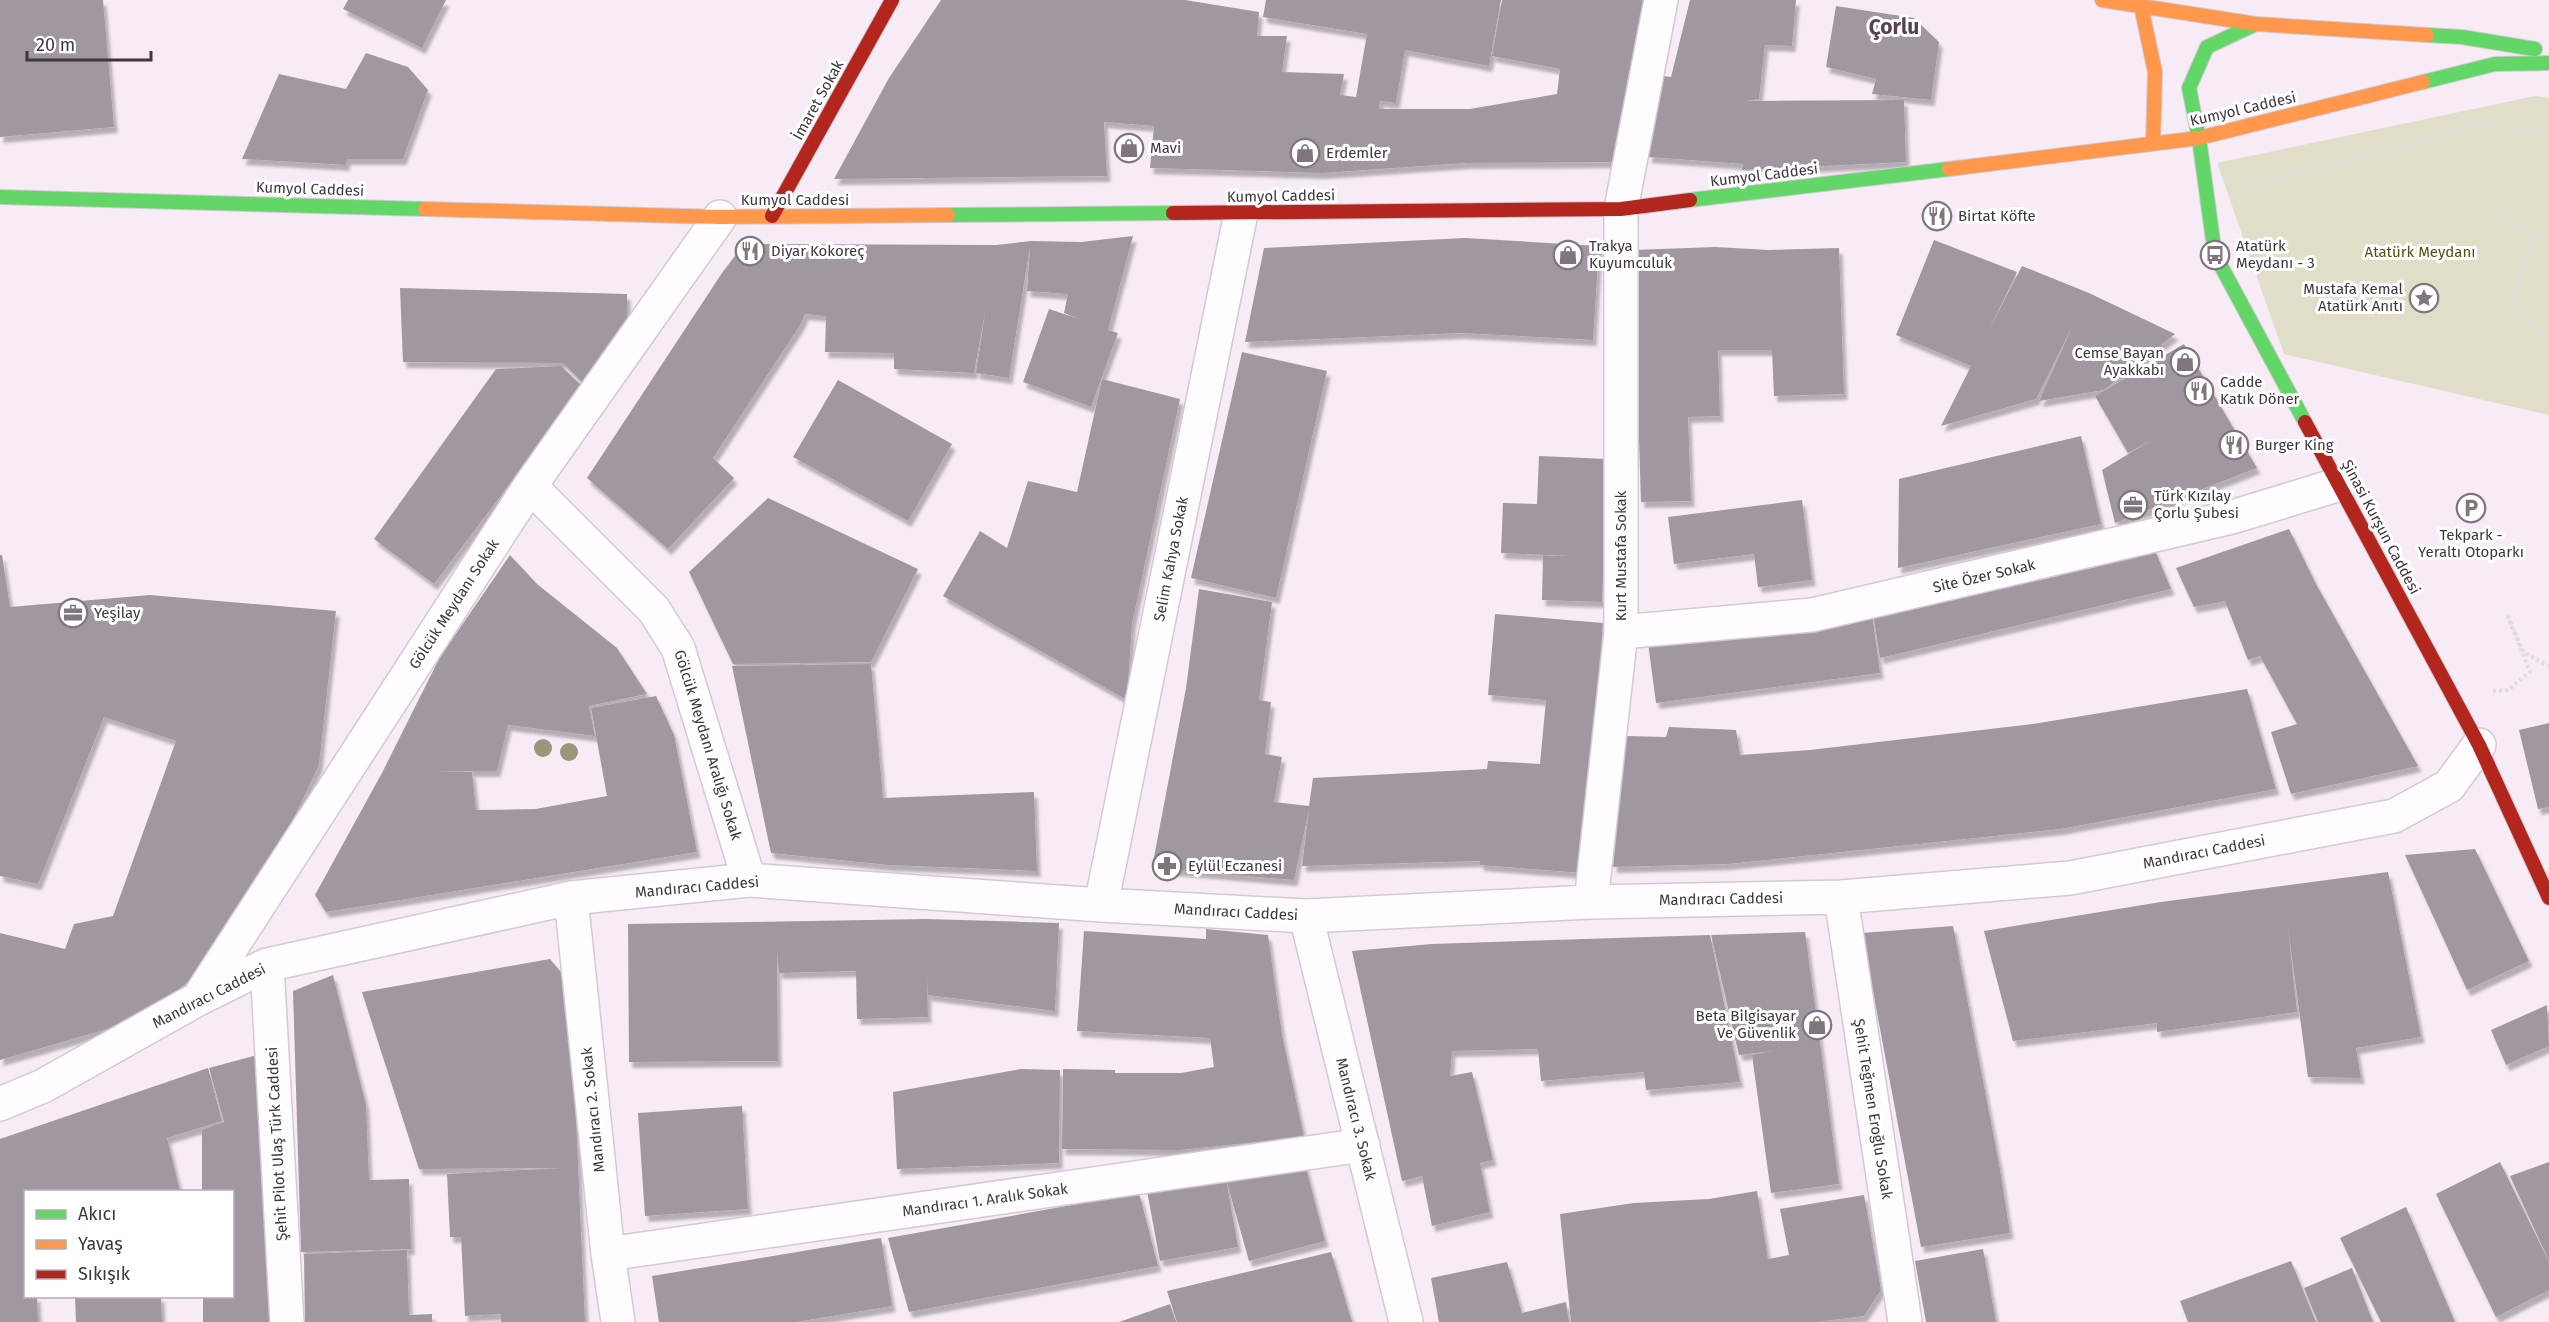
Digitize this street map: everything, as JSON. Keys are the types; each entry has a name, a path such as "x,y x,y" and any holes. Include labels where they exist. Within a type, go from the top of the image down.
{"main road":[{"name":"İmaret Sokak","path":"772,216 892,0"},
{"path":"2102,0 2141,6 2192,8 2256,24 2463,37 2549,51"},
{"path":"2141,6 2155,72 2153,143"},
{"name":"Şinasi Kurşun Caddesi","path":"2256,24 2207,47 2189,88 2199,138 2216,255 2479,745 2549,898"},
{"name":"Kumyol Caddesi","path":"0,197 720,217 1621,209 2199,138 2495,64 2549,63"}],"street":[{"name":"Kurt Mustafa Sokak","path":"1591,902 1621,632 1621,209 1661,0"},
{"name":"Selim Kahya Sokak","path":"1101,905 1241,213"},
{"name":"Gölcük Meydanı Sokak","path":"198,999 530,486 720,217"},
{"name":"Site Özer Sokak","path":"1621,632 1812,615 2232,517 2340,484"},
{"name":"Gölcük Meydanı Aralığı Sokak","path":"530,486 654,610 678,648 749,880"},
{"name":"Mandıracı Caddesi","path":"0,1104 44,1086 198,999 267,966 571,898 749,880 1101,905 1306,916 1591,902 1841,897 2070,878 2394,816 2449,786 2479,745"},
{"name":"Şehit Teğmen Eroğlu Sokak","path":"1841,897 1905,1322"},
{"name":"Mandıracı 2. Sokak","path":"571,898 608,1254 618,1322"},
{"name":"Mandıracı 3. Sokak","path":"1306,916 1406,1322"},
{"name":"Şehit Pilot Ulaş Türk Caddesi","path":"267,966 287,1322"},
{"name":"Mandıracı 1. Aralık Sokak","path":"608,1254 1363,1145"}],"path":[{"path":"2233,191 2480,125 2549,132"},
{"path":"2493,206 2533,236"},
{"path":"2549,228 2533,236 2513,305 2539,334 2549,335"},
{"path":"2486,691 2508,690 2530,672 2508,617 2524,653 2549,666"}],"green space":[{"name":"Atatürk Meydanı","path":"2535,96 2549,98 2549,415 2284,354 2217,163"}],"building":[{"path":"0,0 103,0 114,127 0,137"},
{"path":"348,0 446,0 422,48 343,9"},
{"path":"941,0 1185,0 1259,12 1257,36 1287,36 1282,72 1344,74 1340,95 1356,97 1367,34 1263,17 1266,0 1501,0 1489,66 1405,50 1396,103 1380,101 1379,109 1470,109 1557,94 1560,69 1492,56 1502,0 1652,0 1616,162 1466,163 1323,173 1150,168 1154,126 1104,122 1107,176 834,179 889,78"},
{"path":"1690,0 1796,0 1792,46 1765,45 1759,99 1745,101 1904,100 1906,162 1742,170 1743,164 1648,157 1663,76 1671,77"},
{"path":"1836,6 1914,18 1939,42 1931,100 1872,94 1876,79 1826,67"},
{"path":"366,53 408,67 428,90 403,159 347,159 346,165 242,159 279,74 346,89"},
{"path":"1133,236 1108,330 1118,333 1091,407 1023,382 1049,309 1082,320 1064,313 1068,294 1027,291 1030,246 1009,378 976,373 986,307 974,373 894,369 894,353 825,352 826,316 805,314 801,324 713,458 734,478 668,549 587,478 722,273 744,244 996,245 1031,241 1081,242"},
{"path":"1466,238 1599,246 1593,340 1461,333 1245,342 1264,248"},
{"path":"1934,240 2017,272 1989,330 2022,266 2089,293 2175,334 2104,390 2039,401 2073,325 2036,399 1941,426 1971,366 1896,335"},
{"path":"1715,247 1769,250 1839,248 1844,394 1774,396 1772,350 1718,350 1720,416 1688,417 1691,501 1641,502 1633,250"},
{"path":"400,288 627,294 627,330 584,384 563,363 403,362"},
{"path":"2184,344 2257,468 2115,523 2102,470 2153,439 2128,453 2095,396"},
{"path":"1242,352 1327,371 1276,598 1191,578"},
{"path":"561,366 583,387 434,584 374,539 496,369"},
{"path":"1102,379 1180,399 1132,624 1127,700 943,596 980,531 1007,548 1028,481 1077,492"},
{"path":"838,380 952,444 908,521 793,457"},
{"path":"2081,436 2101,524 1898,568 1899,479"},
{"path":"1539,456 1607,459 1602,602 1542,600 1543,556 1570,556 1501,553 1503,503 1537,504"},
{"path":"768,498 918,569 871,662 733,664 689,572"},
{"path":"1802,500 1812,580 1758,587 1754,554 1674,564 1668,517"},
{"path":"2289,529 2316,584 2418,766 2291,794 2271,732 2297,724 2260,656 2248,660 2225,601 2194,607 2176,568"},
{"path":"2154,548 2171,589 1880,658 1873,613"},
{"path":"0,555 2,555 10,607 150,595 336,611 319,765 271,867 205,968 142,1019 0,1060 0,933 65,949 74,924 113,916 176,741 104,717 38,884 0,876"},
{"path":"510,555 537,584 617,648 647,694 589,706 595,736 508,725 497,771 437,771 472,772 476,810 536,809 607,796 591,708 656,696 674,735 697,852 326,912 315,895 383,771 440,657"},
{"path":"1199,589 1272,602 1259,700 1271,702 1265,754 1282,757 1274,802 1309,806 1313,778 1487,769 1488,761 1540,764 1546,700 1488,695 1495,614 1603,623 1583,873 1480,865 1480,861 1302,866 1309,810 1294,880 1152,868 1186,688"},
{"path":"1872,613 1880,673 1656,703 1648,643"},
{"path":"871,664 883,798 1034,792 1037,871 888,865 771,853 732,666"},
{"path":"2247,689 2276,789 2060,829 1728,864 1613,867 1625,736 1666,737 1669,727 1736,730 1740,755 1810,750 2033,724"},
{"path":"2549,723 2549,807 2538,809 2519,730"},
{"path":"2475,849 2529,961 2467,990 2405,855"},
{"path":"2388,872 2421,1037 2356,1048 2361,1078 2308,1077 2288,928 2297,1012 2157,1032 2157,1023 2013,1041 1984,931 2161,902"},
{"path":"926,919 1059,923 1055,1011 928,995 927,978 928,1017 857,1019 856,971 779,973 777,952 778,1061 629,1062 628,924"},
{"path":"1953,926 2010,1233 1921,1247 1862,933"},
{"path":"1206,929 1268,935 1282,1035 1304,1137 1180,1150 1062,1149 1063,1069 1115,1070 1115,1073 1181,1073 1214,1067 1210,1038 1077,1031 1084,931 1206,939"},
{"path":"1805,932 1839,1184 1771,1193 1752,1055 1772,1051 1739,1055 1711,935"},
{"path":"1710,935 1740,1082 1646,1090 1644,1072 1541,1081 1538,1049 1452,1051 1450,1076 1472,1072 1493,1160 1480,1163 1490,1212 1432,1226 1422,1176 1402,1181 1352,951 1432,944"},
{"path":"550,959 570,983 585,1322 501,1322 501,1314 465,1316 461,1237 450,1237 447,1174 563,1168 419,1169 362,992"},
{"path":"333,975 366,1105 369,1180 409,1179 411,1249 301,1252 293,991"},
{"path":"2547,1005 2549,1046 2506,1065 2491,1030"},
{"path":"261,1054 273,1322 203,1322 203,1298 234,1298 234,1190 202,1190 202,1130 224,1122 209,1068"},
{"path":"208,1068 222,1121 167,1138 180,1190 24,1190 24,1298 37,1298 38,1322 0,1322 0,1139"},
{"path":"1021,1069 1060,1070 1059,1163 897,1169 893,1092"},
{"path":"742,1106 748,1209 645,1216 638,1113"},
{"path":"2500,1162 2549,1262 2549,1290 2496,1317 2436,1194"},
{"path":"2549,1162 2549,1261 2510,1176"},
{"path":"1305,1164 1325,1241 1249,1261 1226,1179 1238,1247 1160,1261 1147,1191"},
{"path":"1757,1191 1768,1259 1789,1255 1780,1209 1864,1195 1881,1290 1864,1316 1817,1322 1571,1322 1560,1214 1634,1203 1709,1199"},
{"path":"1139,1193 1158,1266 909,1312 888,1238"},
{"path":"2406,1207 2455,1322 2381,1322 2340,1238"},
{"path":"881,1238 892,1306 796,1322 659,1322 652,1276"},
{"path":"1983,1249 1996,1322 1926,1322 1915,1261"},
{"path":"407,1250 409,1315 432,1314 432,1322 305,1322 304,1254"},
{"path":"1331,1252 1352,1322 1177,1322 1167,1291"},
{"path":"2291,1261 2316,1322 2188,1322 2180,1301"},
{"path":"1507,1262 1522,1313 1566,1302 1569,1322 1439,1322 1431,1278"},
{"path":"2352,1268 2373,1322 2318,1322 2304,1288"},
{"path":"75,1298 161,1298 162,1322 76,1322"},
{"path":"1170,1304 1176,1322 1119,1322"}],"traffic: fast":[{"path":"2256,24 2207,47 2189,88 2199,138 2215,255 2305,422"},
{"path":"2427,35 2462,37 2535,49"},
{"path":"2423,82 2495,64 2549,63"},
{"path":"1690,200 1949,169"},
{"path":"0,197 425,209"},
{"path":"948,215 1173,213"}],"traffic: slow":[{"path":"2102,0 2256,24 2427,35"},
{"path":"2141,6 2155,72 2153,143"},
{"path":"1949,169 2199,138 2423,82"},
{"path":"425,209 720,217 948,215"}],"traffic: jam":[{"path":"772,216 892,0"},
{"path":"1173,213 1621,209 1690,200"},
{"path":"2305,422 2479,745 2549,898"}],"place":[{"name":"Mavi","path":"1129,148"},
{"name":"Erdemler","path":"1305,153"},
{"name":"Birtat Köfte","path":"1937,216"},
{"name":"Diyar Kokoreç","path":"750,251"},
{"name":"Trakya Kuyumculuk","path":"1568,255"},
{"name":"Atatürk Meydanı - 3","path":"2215,255"},
{"name":"Mustafa Kemal Atatürk Anıtı","path":"2424,298"},
{"name":"Cemse Bayan Ayakkabı","path":"2185,362"},
{"name":"Cadde Katık Döner","path":"2199,391"},
{"name":"Burger King","path":"2234,445"},
{"name":"Türk Kızılay Çorlu Şubesi","path":"2133,505"},
{"name":"Tekpark - Yeraltı Otoparkı","path":"2471,508"},
{"name":"Yeşilay","path":"73,613"},
{"name":"Eylül Eczanesi","path":"1167,866"},
{"name":"Beta Bilgisayar Ve Güvenlik","path":"1817,1025"}],"district":[{"name":"Çorlu","path":"1894,27"}]}
